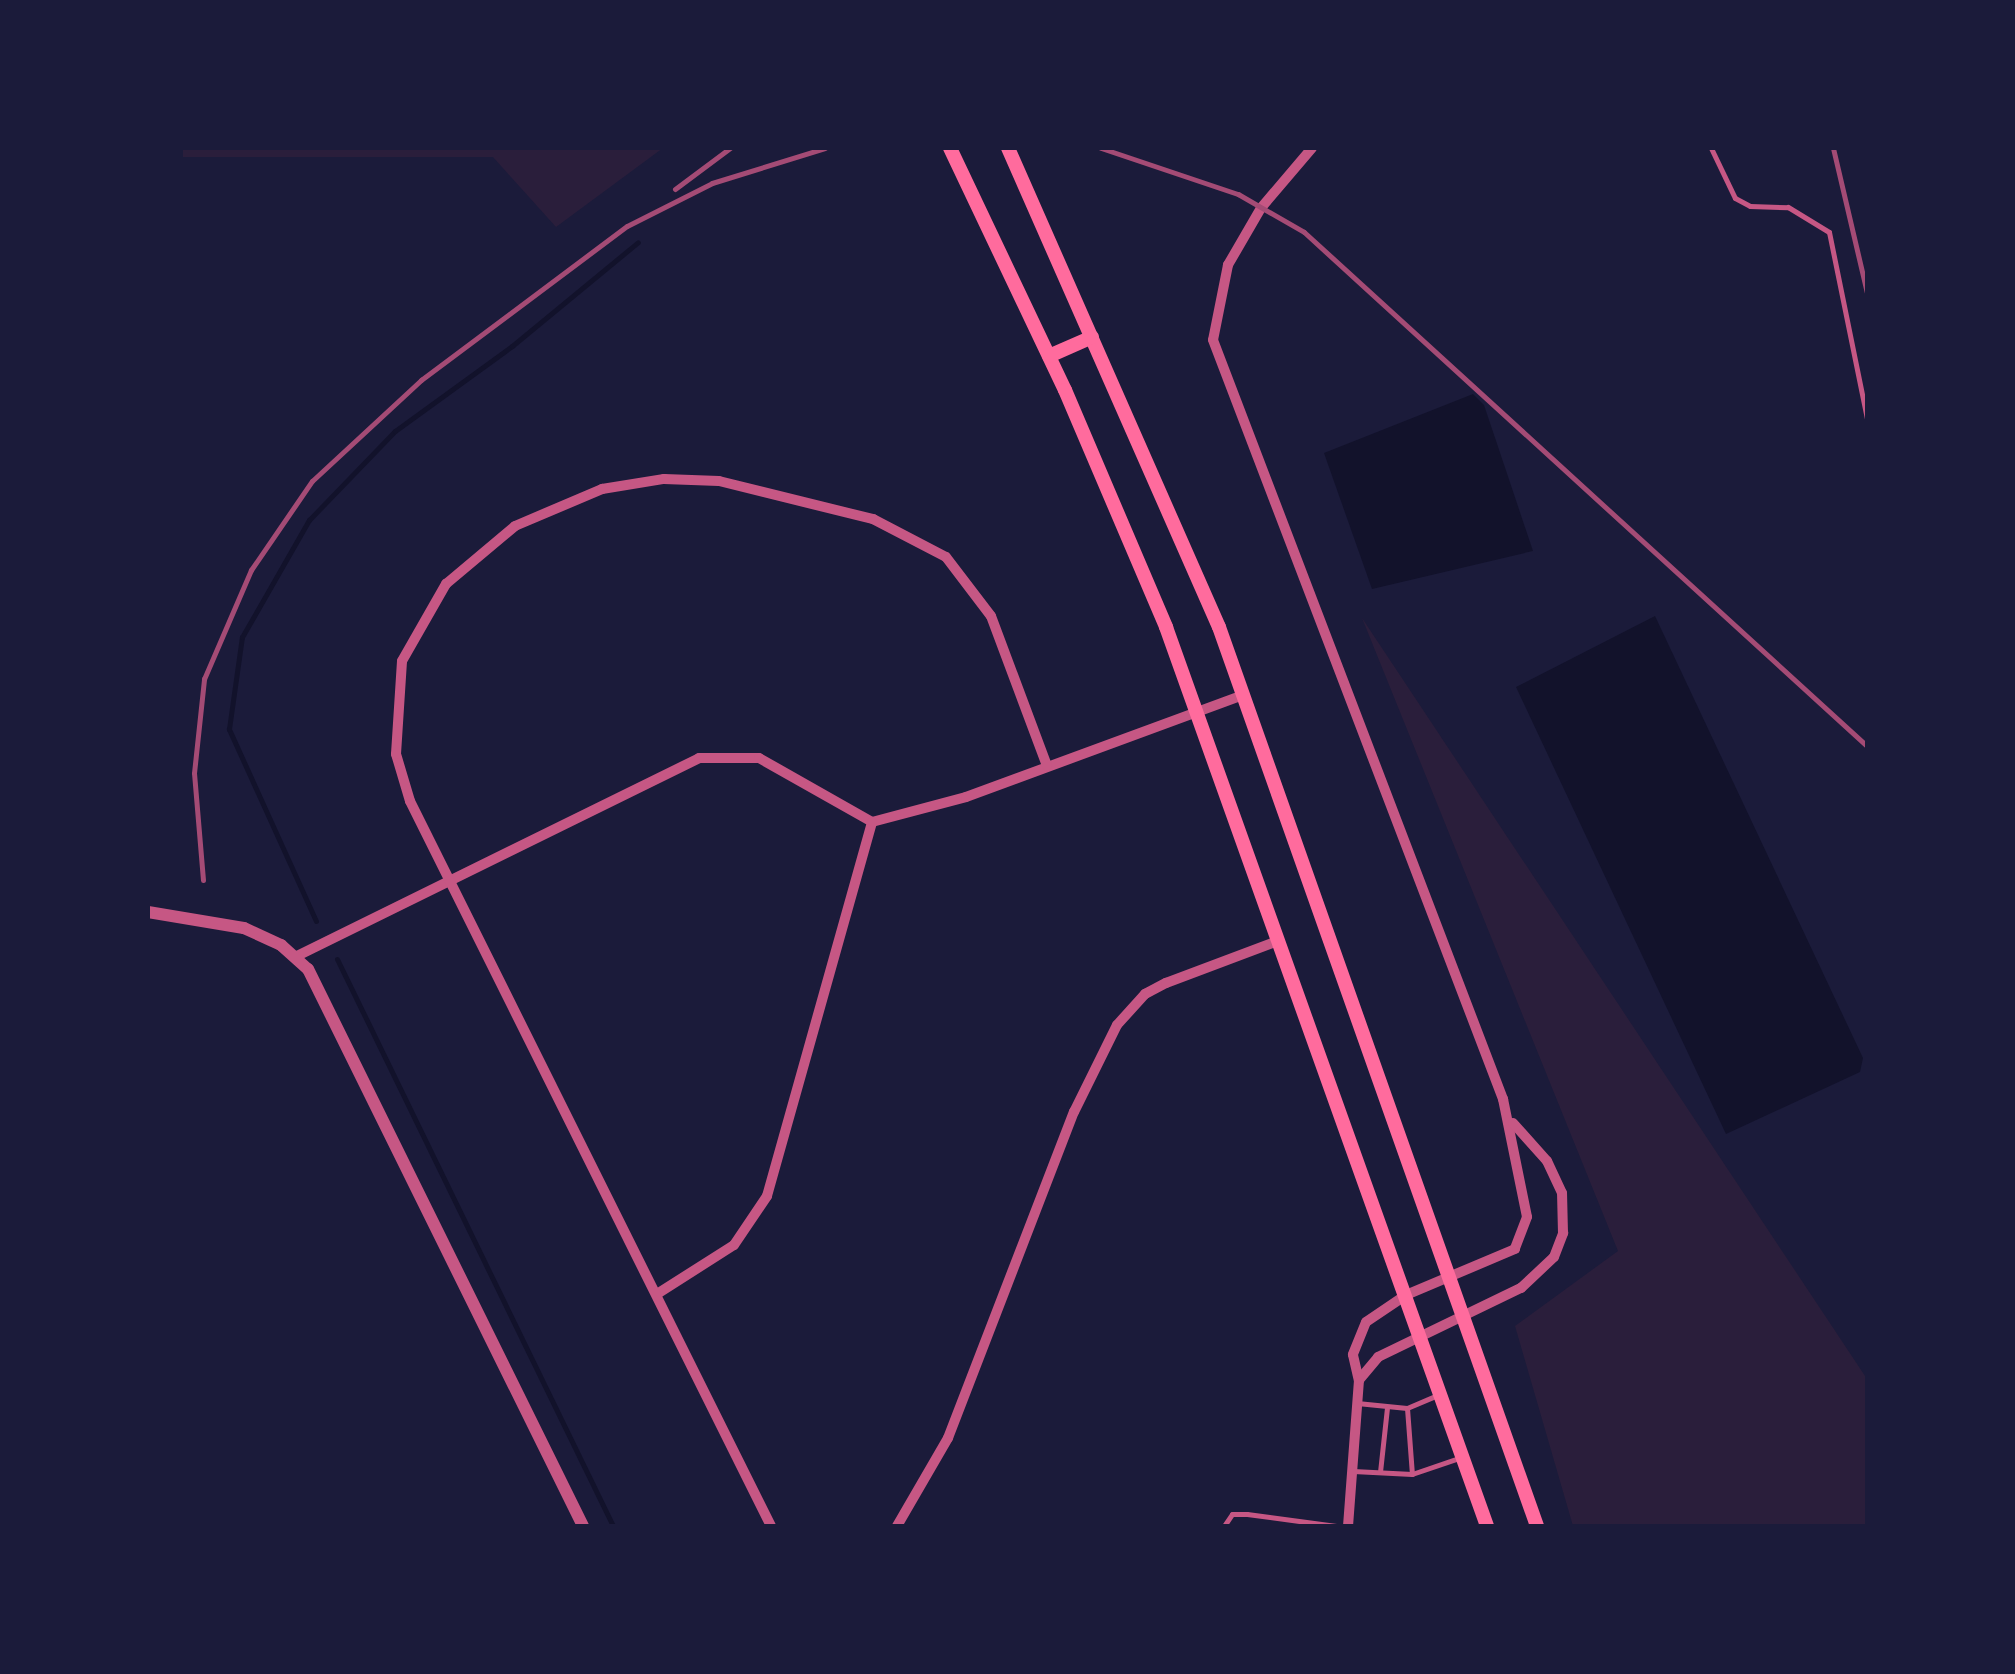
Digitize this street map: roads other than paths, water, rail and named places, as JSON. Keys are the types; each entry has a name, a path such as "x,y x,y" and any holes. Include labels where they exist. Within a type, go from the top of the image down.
{"main road":[{"path":"950,148 1134,548 1487,1526"},
{"path":"1008,148 1194,564 1536,1526"},
{"path":"1048,356 1092,337"}],"street":[{"path":"1312,148 1236,251 1220,284 1214,340 1509,1118 1524,1176 1525,1237 1500,1258 1406,1294 1366,1322 1353,1356 1359,1380 1348,1526"},
{"path":"771,1526 410,802 396,754 394,702 402,661 435,598 475,555 516,526 602,489 664,479 719,481 909,533 959,569 991,616 1046,766"},
{"path":"297,956 667,771 718,755 770,763 872,822 966,797 1243,694"},
{"path":"657,1294 734,1245 767,1196 872,822"},
{"path":"148,912 244,928 297,956 319,988 583,1526"},
{"path":"896,1526 948,1438 1074,1112 1117,1025 1145,994 1278,940"},
{"path":"1359,1380 1378,1357 1537,1277 1563,1233 1556,1178 1509,1118"}],"lane":[{"path":"1712,148 1734,198 1750,206 1788,207 1830,232 1868,424"},
{"path":"1358,1404 1407,1408 1440,1394"},
{"path":"1380,1472 1387,1408"},
{"path":"1407,1408 1412,1474"},
{"path":"1352,1471 1412,1474 1462,1456"},
{"path":"1224,1526 1232,1514 1247,1514 1336,1526"}],"waterway":[{"path":"316,921 229,729 242,637 309,520 395,431 512,346 638,242"},
{"path":"337,959 613,1526"}],"railway":[{"path":"675,189 730,148"},
{"path":"203,880 194,773 204,679 251,570 312,481 421,380 627,226 712,183 825,148"},
{"path":"1101,148 1238,194 1304,232 1868,747"},
{"path":"1833,148 1868,297"}]}
